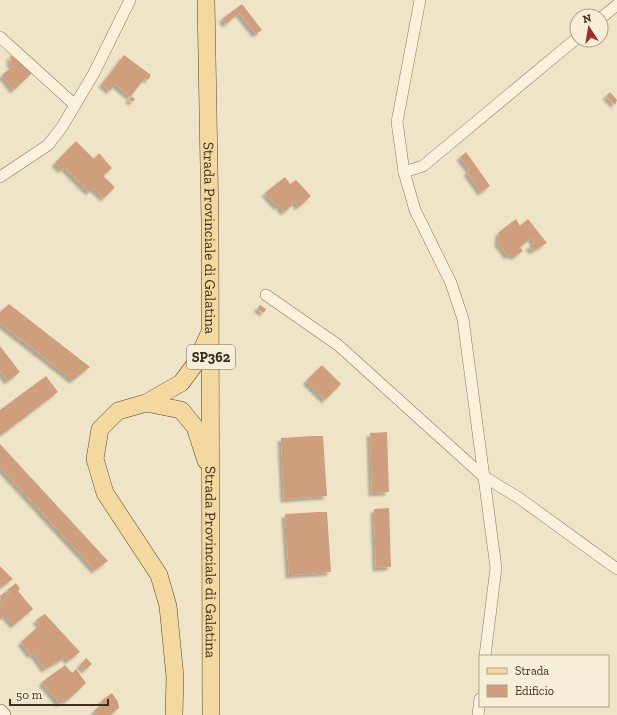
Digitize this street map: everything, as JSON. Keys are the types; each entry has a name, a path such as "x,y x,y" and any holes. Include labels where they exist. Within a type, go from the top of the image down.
{"main road":[{"name":"Strada Provinciale di Galatina","path":"206,0 210,330 212,715"},
{"path":"174,715 175,677 169,614 158,575 105,493 94,459 100,429 118,411 146,403 181,383 196,363 210,330"},
{"path":"146,403 181,410 195,427 211,478"},
{"path":"0,712 3,715"}],"street":[{"path":"0,177 48,145 62,127 94,73 130,0"},
{"path":"420,0 397,122 404,172 415,210 451,283 463,319 496,568 485,655"},
{"path":"609,12 617,5"},
{"path":"0,37 75,105"},
{"path":"404,172 424,166 569,45"},
{"path":"266,295 338,345 483,476 519,498 617,569"}],"building":[{"path":"242,4 262,30 256,34 239,13 226,24 222,19"},
{"path":"12,55 32,73 14,90 2,75 13,66 9,62 12,60 9,58"},
{"path":"124,55 151,75 148,80 145,78 131,96 135,99 133,102 128,100 131,97 115,84 110,91 102,84"},
{"path":"610,92 617,100 615,105 606,96"},
{"path":"76,141 94,159 99,153 112,168 103,176 115,187 104,198 93,188 89,192 64,167 62,170 55,163"},
{"path":"466,152 490,186 481,192 467,172 470,170 460,157"},
{"path":"285,177 290,184 296,180 311,196 299,207 294,201 291,204 292,206 284,212 279,205 277,206 265,193"},
{"path":"516,219 520,226 528,219 547,243 533,251 529,246 535,243 531,238 520,247 523,251 514,257 511,254 508,256 498,243 499,232"},
{"path":"9,304 90,367 73,380 0,323 0,312"},
{"path":"260,305 266,309 264,313 257,309"},
{"path":"0,346 20,372 8,381 0,371"},
{"path":"322,365 341,384 325,400 306,381"},
{"path":"46,376 58,392 0,436 0,410"},
{"path":"387,432 389,492 372,493 370,433"},
{"path":"323,436 327,496 284,499 281,438"},
{"path":"0,444 108,561 95,570 0,467"},
{"path":"389,508 391,567 376,568 374,509"},
{"path":"327,512 331,572 289,575 285,514"},
{"path":"0,566 13,579 0,588"},
{"path":"16,583 20,589 18,591 33,609 14,625 5,615 0,619 0,606 2,604 0,596 5,592 10,597 12,596 7,590"},
{"path":"45,614 80,652 68,661 66,657 45,669 33,653 31,655 21,642 40,625 36,620"},
{"path":"86,658 92,664 85,670 80,665"},
{"path":"65,665 72,673 76,669 86,683 67,701 65,699 60,704 42,682"},
{"path":"112,693 118,702 119,708 110,715 97,715 94,711 103,703 101,701"}]}
